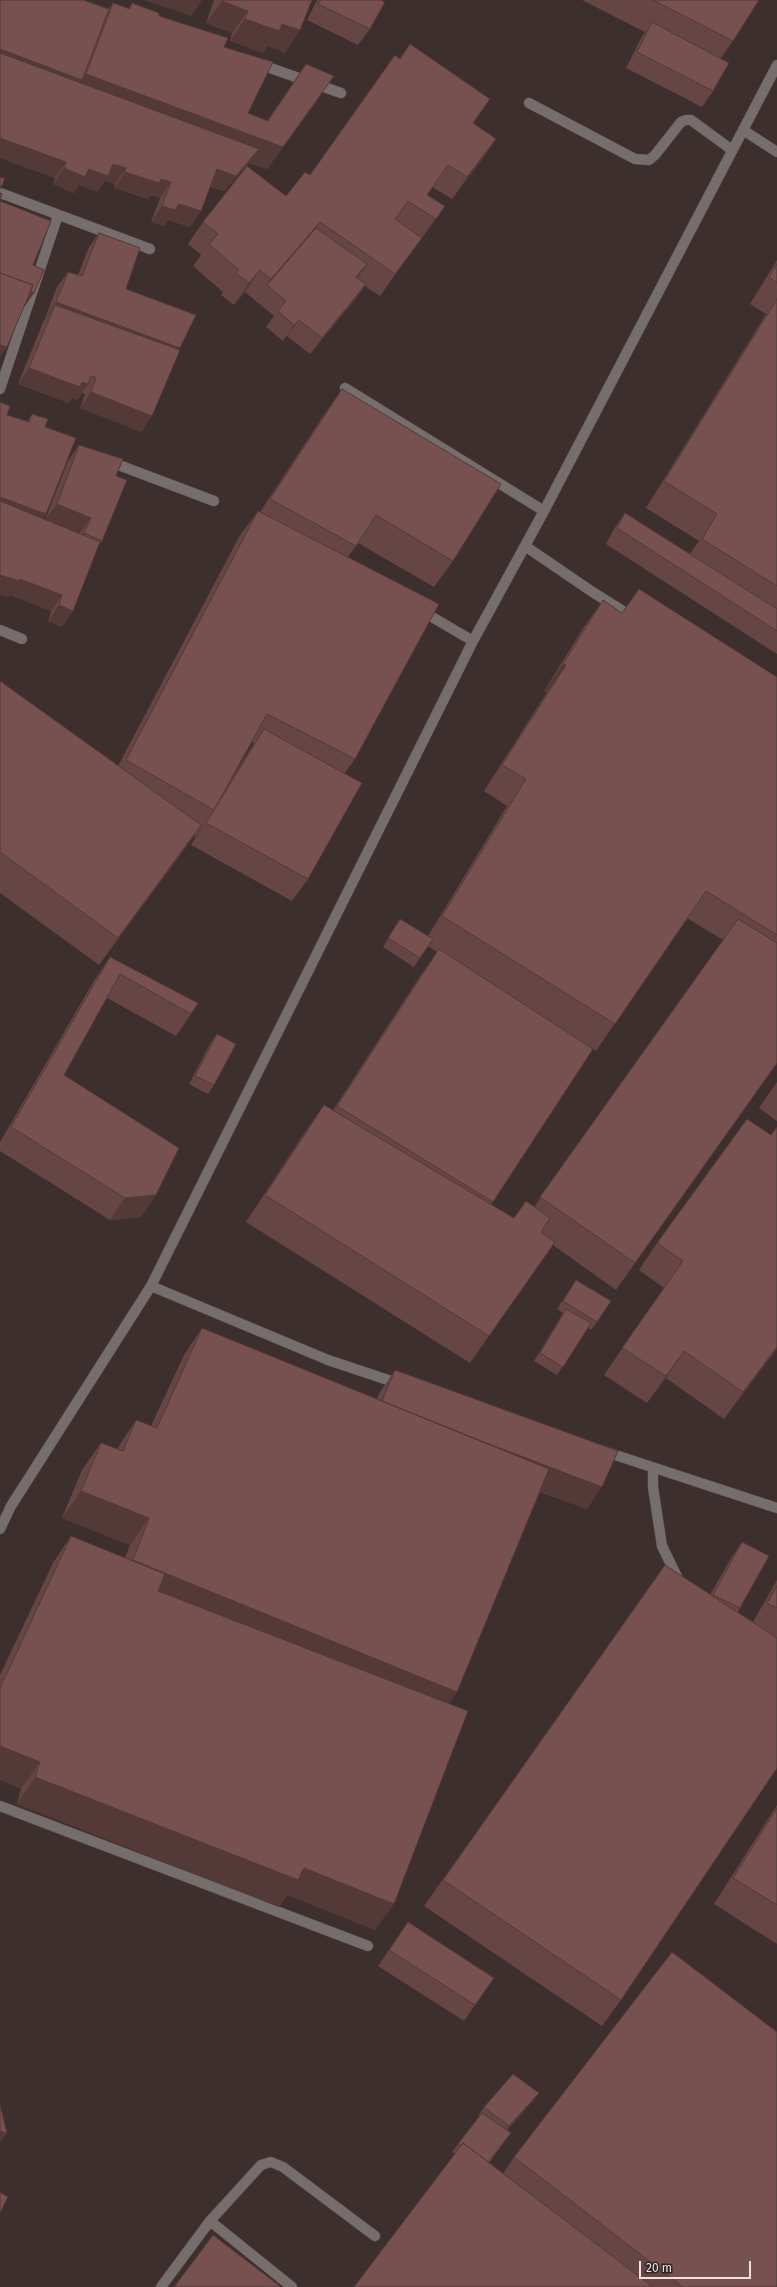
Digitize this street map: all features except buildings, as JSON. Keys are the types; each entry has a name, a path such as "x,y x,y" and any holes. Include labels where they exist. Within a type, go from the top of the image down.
{"street":[{"path":"252,61 341,93"},
{"path":"0,1529 11,1506 151,1286 474,641 526,546 777,65"},
{"path":"529,103 635,159 649,160 681,122 686,120 691,120 732,150"},
{"path":"743,130 777,152"},
{"path":"0,193 150,249"},
{"path":"0,389 58,215"},
{"path":"345,388 544,511"},
{"path":"96,456 214,501"},
{"path":"526,546 591,591 644,624"},
{"path":"410,604 474,641"},
{"path":"0,630 22,639"},
{"path":"151,1286 328,1360 411,1387"},
{"path":"593,1448 777,1508"},
{"path":"653,1468 653,1487 662,1546 684,1593"},
{"path":"0,1806 368,1946"},
{"path":"161,2287 210,2221 261,2165 272,2162 283,2167 375,2236"},
{"path":"210,2221 292,2287"}]}
